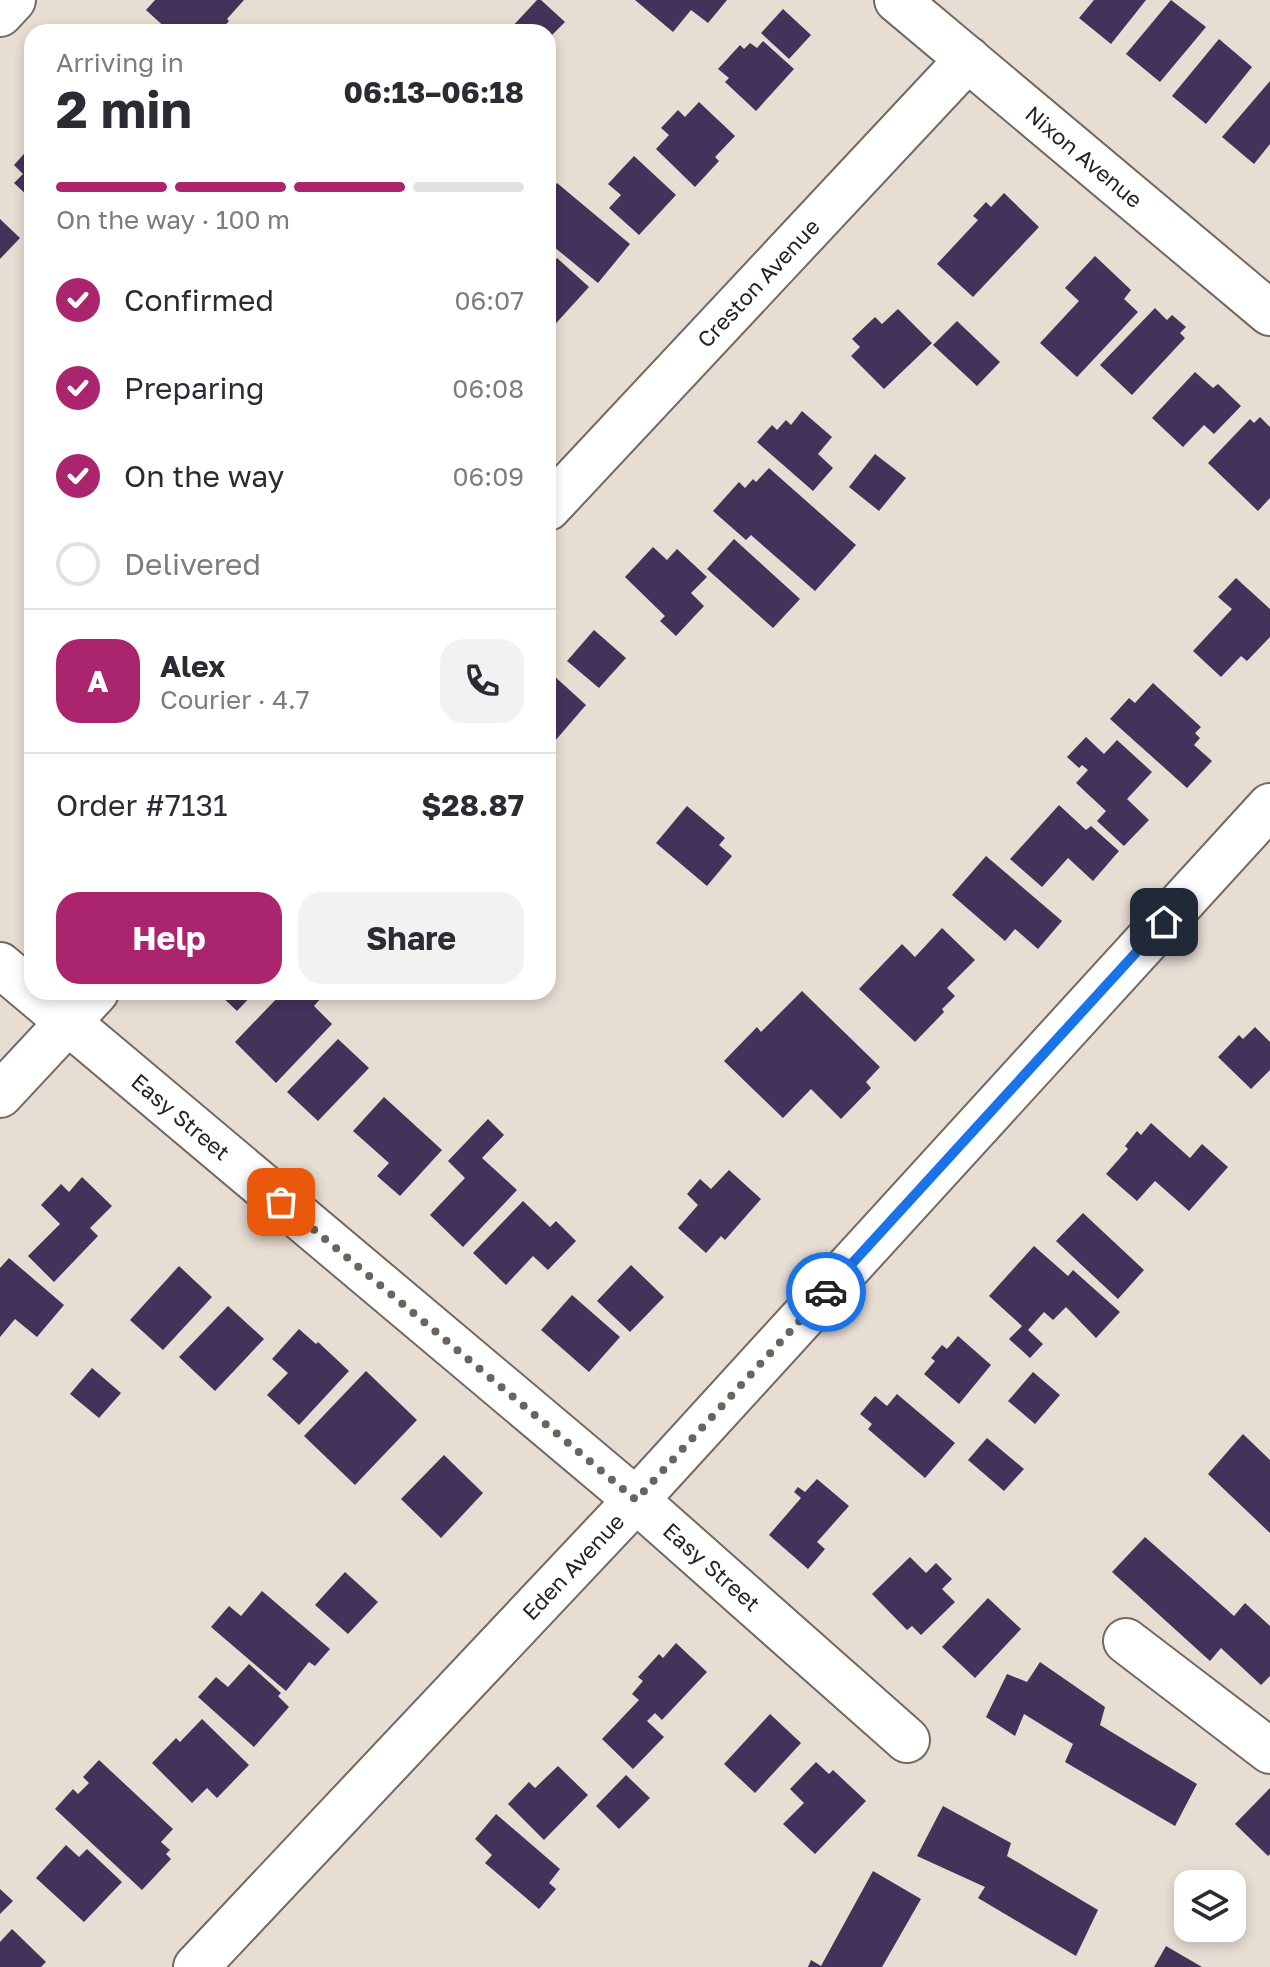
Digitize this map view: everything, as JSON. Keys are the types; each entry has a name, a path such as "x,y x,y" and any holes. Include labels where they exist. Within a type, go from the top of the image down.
{"street":[{"path":"0,14 13,0"},
{"name":"Nixon Avenue","path":"897,0 1270,313"},
{"name":"Creston Avenue","path":"556,499 968,59"},
{"name":"Eden Avenue","path":"196,1967 636,1500 1270,806"},
{"name":"Easy Street","path":"0,965 24,977"},
{"path":"0,1095 82,1007"},
{"name":"Easy Street","path":"82,1007 907,1740"},
{"path":"1126,1641 1270,1751"}],"building":[{"path":"155,0 244,0 226,24 161,24 146,10"},
{"path":"537,0 541,0 565,22 556,31 556,24 515,24"},
{"path":"635,0 727,0 708,23 691,10 673,32"},
{"path":"1094,0 1146,0 1111,44 1079,18"},
{"path":"1171,0 1206,27 1160,82 1126,54"},
{"path":"783,9 811,35 789,59 761,33"},
{"path":"1219,39 1252,67 1206,124 1172,96"},
{"path":"763,41 794,69 756,111 725,82 729,78 718,69 740,45 744,49 750,43 757,48"},
{"path":"1270,81 1270,144 1254,164 1222,137"},
{"path":"699,102 735,136 715,157 719,161 695,187 656,149 669,135 661,128 678,110 685,117"},
{"path":"24,154 24,192 14,183 23,174 14,165"},
{"path":"634,156 676,195 639,235 609,208 621,195 608,184"},
{"path":"556,184 630,244 598,283 556,249"},
{"path":"1004,193 1039,227 973,297 937,264 978,220 973,216 986,202 991,207"},
{"path":"0,219 20,238 0,259"},
{"path":"1095,256 1131,290 1124,299 1138,312 1077,377 1040,343 1079,301 1065,288"},
{"path":"556,259 589,287 556,323"},
{"path":"1155,308 1167,320 1172,315 1186,327 1180,333 1185,338 1132,395 1100,365"},
{"path":"898,309 932,343 884,389 851,356 860,347 852,339 875,317 882,324"},
{"path":"957,321 1000,362 977,386 933,345"},
{"path":"1195,372 1213,388 1218,384 1241,406 1214,434 1204,425 1183,447 1152,418"},
{"path":"802,411 832,437 818,454 833,468 813,491 757,442 772,425 777,430 786,420 791,425"},
{"path":"1260,417 1270,427 1270,498 1258,511 1208,463 1250,419 1254,423"},
{"path":"875,454 906,478 879,511 849,487"},
{"path":"769,468 856,545 815,591 751,535 746,540 713,511 739,482 745,488 753,479 756,482"},
{"path":"734,539 800,599 773,628 707,569"},
{"path":"653,547 667,560 677,549 707,577 691,593 704,606 676,636 660,621 665,616 625,577"},
{"path":"1236,578 1270,609 1270,637 1247,661 1241,656 1221,677 1193,651 1232,609 1218,597"},
{"path":"594,630 626,658 599,688 567,661"},
{"path":"556,678 586,705 556,740"},
{"path":"1153,683 1201,727 1195,733 1200,738 1194,745 1212,761 1187,788 1110,719 1129,698 1135,703"},
{"path":"1086,737 1104,754 1117,740 1152,772 1127,799 1149,820 1124,846 1097,821 1106,811 1076,783 1088,770 1082,765 1079,768 1067,757"},
{"path":"1059,805 1086,830 1091,826 1119,851 1093,881 1068,858 1042,887 1010,859"},
{"path":"687,806 725,838 719,845 732,856 707,886 656,843"},
{"path":"986,856 1062,921 1038,949 1015,929 1005,941 952,895"},
{"path":"942,928 975,960 947,988 955,996 915,1042 859,989 902,944 915,957"},
{"path":"802,991 880,1067 866,1082 871,1088 841,1119 811,1089 783,1118 724,1061 757,1027 761,1032"},
{"path":"225,1000 247,1000 237,1011"},
{"path":"275,1000 319,1000 314,1006 332,1024 276,1083 235,1042"},
{"path":"1255,1027 1270,1042 1270,1070 1251,1089 1218,1057 1239,1035 1243,1039"},
{"path":"338,1039 369,1068 318,1121 287,1092"},
{"path":"384,1097 442,1150 400,1196 377,1176 389,1163 353,1131"},
{"path":"488,1119 504,1135 482,1158 517,1190 463,1247 430,1215 465,1178 448,1161"},
{"path":"1151,1123 1190,1158 1202,1144 1228,1167 1189,1211 1155,1181 1137,1201 1106,1174 1128,1149 1125,1146 1137,1131 1141,1135"},
{"path":"729,1170 761,1199 725,1240 721,1236 706,1253 678,1228 698,1205 687,1194 700,1179 711,1189"},
{"path":"82,1177 112,1206 90,1228 98,1236 54,1282 28,1256 60,1224 41,1205 61,1184 69,1192"},
{"path":"523,1201 550,1227 556,1221 576,1241 548,1270 533,1256 506,1285 473,1253"},
{"path":"1083,1213 1144,1270 1118,1299 1056,1241"},
{"path":"1034,1246 1068,1276 1073,1270 1120,1312 1096,1338 1066,1307 1053,1320 1044,1312 1028,1330 1043,1344 1030,1358 1009,1339 1022,1326 989,1296"},
{"path":"9,1258 64,1305 37,1337 15,1319 0,1337 0,1268"},
{"path":"631,1265 664,1297 630,1332 597,1301"},
{"path":"179,1266 212,1297 163,1350 130,1320"},
{"path":"572,1295 620,1337 589,1372 541,1330"},
{"path":"228,1306 264,1339 215,1391 179,1357"},
{"path":"299,1329 349,1371 299,1425 267,1395 288,1373 272,1359"},
{"path":"958,1336 991,1365 959,1404 924,1374 935,1361 931,1358 942,1345 947,1349"},
{"path":"92,1368 121,1393 99,1418 70,1394"},
{"path":"366,1371 417,1420 355,1485 304,1436"},
{"path":"1033,1372 1060,1395 1035,1424 1008,1401"},
{"path":"897,1394 955,1443 925,1478 868,1429 872,1424 860,1414 875,1396 887,1406"},
{"path":"1243,1434 1270,1460 1270,1533 1208,1474"},
{"path":"987,1438 1024,1469 1004,1491 968,1460"},
{"path":"444,1455 483,1493 441,1538 401,1499"},
{"path":"817,1479 849,1506 817,1542 825,1549 808,1569 769,1535 801,1498 794,1492 798,1487 805,1492"},
{"path":"1145,1537 1234,1616 1245,1603 1270,1626 1270,1676 1261,1685 1221,1648 1210,1661 1112,1572"},
{"path":"910,1557 926,1573 936,1563 952,1579 942,1589 955,1602 921,1635 912,1626 907,1630 872,1594"},
{"path":"345,1572 378,1602 348,1634 315,1605"},
{"path":"262,1591 330,1649 315,1666 309,1662 286,1691 211,1627 229,1606 241,1616"},
{"path":"988,1598 1021,1629 975,1678 942,1647"},
{"path":"676,1643 707,1672 662,1720 655,1713 647,1721 664,1737 633,1769 602,1739 639,1700 632,1694 643,1681 638,1677 659,1654 663,1658"},
{"path":"1040,1662 1105,1707 1100,1725 1197,1784 1175,1826 1065,1762 1073,1744 1024,1714 1015,1736 986,1717 1007,1674 1027,1682"},
{"path":"249,1664 281,1693 278,1696 289,1707 254,1747 198,1697 216,1677 228,1687"},
{"path":"770,1714 801,1743 755,1793 724,1764"},
{"path":"202,1719 249,1765 217,1798 207,1788 192,1803 152,1763 176,1738 180,1742"},
{"path":"99,1760 173,1829 161,1842 170,1850 166,1854 171,1859 142,1890 55,1809 73,1789 78,1794 89,1783 83,1777"},
{"path":"816,1762 829,1774 833,1770 866,1801 815,1854 783,1824 804,1803 790,1789"},
{"path":"558,1766 588,1795 544,1840 508,1804 529,1782 535,1788"},
{"path":"626,1775 650,1798 619,1829 596,1806"},
{"path":"1270,1788 1270,1854 1268,1856 1235,1824"},
{"path":"943,1806 1011,1843 1007,1856 1098,1910 1076,1956 978,1898 985,1887 917,1856"},
{"path":"496,1814 560,1869 549,1883 556,1889 539,1909 485,1863 492,1855 475,1839"},
{"path":"66,1845 79,1857 87,1849 122,1882 84,1922 36,1878"},
{"path":"873,1871 921,1899 882,1967 808,1967 811,1960 821,1966"},
{"path":"0,1889 13,1901 0,1914"},
{"path":"12,1929 46,1962 41,1967 0,1967 0,1942"},
{"path":"1166,1946 1202,1967 1154,1967"}],"way so far":[{"path":"281,1202 636,1500 826,1292"}],"route":[{"path":"826,1292 1164,922"}]}
